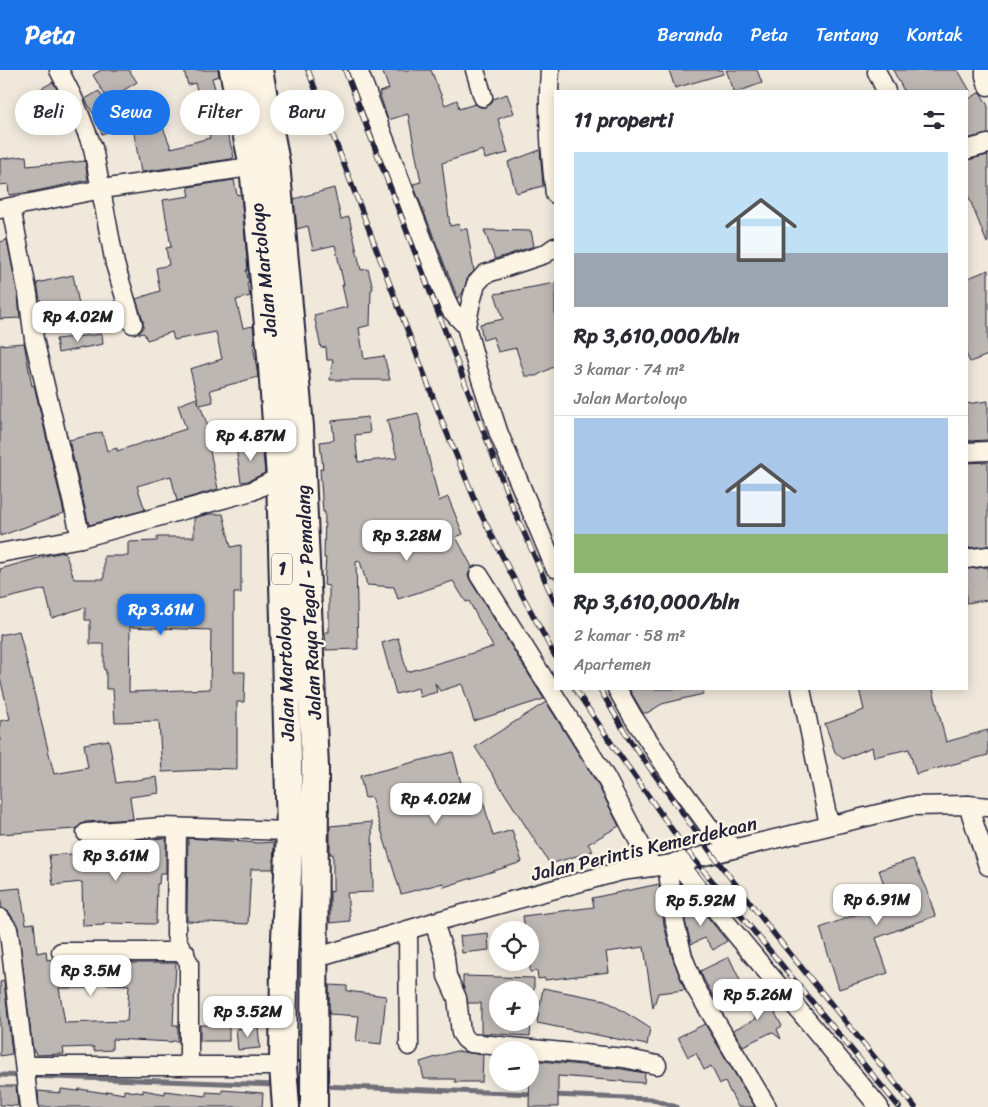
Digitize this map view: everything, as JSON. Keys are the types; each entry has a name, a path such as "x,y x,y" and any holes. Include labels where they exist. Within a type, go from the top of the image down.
{"highway":[{"name":"Jalan Martoloyo","path":"233,70 264,164 272,367 280,477 290,831 284,960 283,1068"},
{"name":"Jalan Raya Tegal - Pemalang","path":"259,70 264,164 300,427 315,767 314,1105"},
{"path":"284,960 314,958"},
{"name":"1","path":"283,1068 286,1107"}],"street":[{"path":"59,70 73,98 93,148 115,264 133,324"},
{"path":"358,70 445,297 452,310 466,326 499,434 549,542 554,564"},
{"path":"475,70 484,98"},
{"path":"550,70 549,138 554,185"},
{"path":"986,70 985,76 988,86"},
{"path":"877,72 886,90"},
{"path":"968,149 988,144"},
{"path":"82,538 34,338 28,294 5,208 102,189 264,164"},
{"path":"466,326 476,284 485,274 546,254 554,248"},
{"path":"968,452 988,451"},
{"path":"0,553 82,538 252,491 280,477"},
{"path":"968,559 988,556"},
{"path":"479,575 606,778 665,865 878,1107"},
{"path":"618,690 676,782 713,832 735,848"},
{"path":"800,690 829,826"},
{"path":"968,805 988,866"},
{"name":"Jalan Perintis Kemerdekaan","path":"314,958 434,922 621,871 665,865 911,806 968,805 988,807"},
{"path":"86,833 177,828 290,831"},
{"path":"177,828 176,935 189,963 189,1065"},
{"path":"665,865 674,923 683,957 695,987 767,1107"},
{"path":"0,918 8,929 10,941 27,1085 189,1065 283,1068"},
{"path":"434,922 445,957 447,976 457,998 462,1033 470,1043 624,1058 657,1065"},
{"path":"408,930 409,1046"},
{"path":"61,952 185,952"}],"building":[{"path":"101,70 129,70 137,82 124,90 102,90 93,75"},
{"path":"184,70 218,70 219,76 212,78 215,90 197,90 195,83 188,85"},
{"path":"382,70 431,70 445,105 457,100 459,109 475,104 480,107 486,107 491,104 493,99 507,94 514,113 498,119 508,153 485,159 483,150 442,163 450,226 459,224 460,229 467,229 474,271 468,277 463,292 458,299 413,184 421,182 408,114 388,120 379,92 389,89"},
{"path":"669,70 723,70 723,74 675,88"},
{"path":"726,70 757,70 762,83 743,90 734,90"},
{"path":"893,70 958,70 970,91 968,90 903,90"},
{"path":"53,82 57,90 39,90"},
{"path":"980,92 988,106 988,134 968,139 968,100"},
{"path":"92,95 92,112 85,99"},
{"path":"134,135 166,135 171,148 210,138 209,135 228,135 234,157 141,172"},
{"path":"540,150 543,186 516,193 508,162"},
{"path":"988,155 988,243 968,195 968,160"},
{"path":"26,156 27,166 85,161 88,180 9,195 8,184 0,185 0,159"},
{"path":"234,180 237,195 241,194 248,270 246,270 249,283 247,284 250,296 236,300 243,328 253,326 255,343 253,344 258,377 210,390 213,402 200,405 211,435 207,437 218,489 177,501 171,476 137,486 145,510 89,525 69,440 102,432 107,451 117,448 117,451 186,429 178,405 197,398 199,404 190,369 222,359 216,332 174,340 172,332 147,340 144,333 139,334 143,327 143,321 136,299 160,291 156,268 169,265 166,248 171,247 163,200 190,196 188,187"},
{"path":"334,188 341,219 349,217 361,270 368,269 373,289 371,290 370,325 359,328 364,359 384,356 390,380 330,380 333,360 327,360 326,347 321,348 314,315 347,307 342,285 344,285 335,245 313,250 308,226 297,229 294,199"},
{"path":"484,230 531,231 534,246 495,259"},
{"path":"7,240 18,296 20,318 0,319 0,242"},
{"path":"988,270 988,355 970,362 968,358 968,278"},
{"path":"73,275 81,314 43,316 37,283"},
{"path":"554,283 554,367 536,376 525,376 516,348 498,352 493,337 483,340 480,324 503,319 495,294"},
{"path":"102,334 103,344 58,353 56,339"},
{"path":"24,343 32,386 34,385 64,513 0,536 0,345"},
{"path":"988,401 988,440 968,441 968,404"},
{"path":"418,413 439,501 448,497 463,534 456,537 472,567 468,575 470,580 544,699 474,721 462,684 440,691 435,683 437,692 420,697 418,688 396,694 382,643 398,638 407,672 493,647 469,601 466,602 453,581 398,599 394,587 367,585 360,561 356,562 358,649 326,650 325,632 329,632 329,586 324,585 326,558 324,558 325,512 323,512 320,469 323,469 320,442 334,440 332,421 368,417 370,433 355,435 358,462 397,458 387,420"},
{"path":"262,443 265,473 248,481 241,482 236,447"},
{"path":"988,462 988,546 968,548 968,463"},
{"path":"209,514 223,514 231,547 241,545 241,593 234,593 234,672 245,672 244,702 237,702 237,769 206,768 206,770 162,772 159,721 115,722 113,689 106,689 104,644 90,644 90,620 85,620 85,607 52,618 45,589 0,600 0,569 65,552 74,579 104,579 104,556 128,556 128,542 157,541 157,537 194,537 194,518","holes":["130,627 211,630 210,689 129,692"]},
{"path":"988,567 988,600 968,603 968,569"},
{"path":"19,631 54,774 88,768 84,744 109,740 116,783 157,777 159,793 130,797 133,819 85,822 76,829 0,834 0,721 10,719 0,678 0,635"},
{"path":"630,690 703,690 703,694 662,704 647,713 643,713"},
{"path":"859,690 933,690 946,742 988,730 988,755 916,774 909,749 874,757 872,747 843,759 835,752 825,724 864,710"},
{"path":"546,702 597,783 619,826 588,844 593,851 550,864 475,747"},
{"path":"453,752 463,791 479,787 493,836 512,830 522,862 444,887 443,883 401,894 371,797 365,798 360,776"},
{"path":"372,822 373,892 347,893 350,921 330,923 330,891 333,892 333,854 330,854 330,826"},
{"path":"166,838 166,873 160,873 159,884 157,884 156,924 104,923 104,925 83,926 82,882 53,885 49,855 122,852 122,841"},
{"path":"188,838 259,843 274,842 273,869 251,869 248,924 187,921"},
{"path":"913,859 927,889 935,916 876,938 888,973 839,989 820,928 890,902 879,870"},
{"path":"659,884 664,925 673,959 685,990 658,993 653,1008 644,947 606,952 609,972 545,980 545,978 538,979 539,921 524,921 523,916 594,907 592,898"},
{"path":"681,886 690,914 701,909 727,941 713,950 705,938 691,944 685,921"},
{"path":"20,888 26,924 34,923 37,953 46,951 47,960 54,959 61,963 176,963 173,1025 178,1025 178,1041 112,1039 112,1050 94,1051 94,1047 63,1048 64,1054 36,1055 35,1051 33,1051 18,927 9,912 2,908 0,890","holes":["91,983 129,985 127,1021 65,1023 59,988 90,988"]},
{"path":"488,933 489,950 462,953 460,936"},
{"path":"729,957 745,991 718,1004 700,971"},
{"path":"463,976 534,978 534,981 489,981 489,1031 530,1031 530,1036 481,1033 481,1003 468,1003 463,985"},
{"path":"4,981 12,1054 0,1056 0,982"},
{"path":"329,985 347,986 347,991 386,996 381,1044 356,1041 359,1016 329,1014"},
{"path":"543,988 605,1000 650,1028 647,1045 539,1023"},
{"path":"758,989 768,1011 773,1009 782,1026 777,1029 781,1039 772,1032 743,1046 733,1030 756,1019 745,996"},
{"path":"705,1024 755,1107 738,1107 725,1082 720,1084 711,1066 704,1070 696,1053 688,1057 678,1037"},
{"path":"200,1025 229,1025 229,1041 200,1041"},
{"path":"258,1027 260,1048 238,1050 236,1029"},
{"path":"456,1051 483,1055 482,1082 455,1082 455,1079 424,1079 420,1062"},
{"path":"539,1061 645,1073 644,1083 558,1076 558,1107 529,1107 529,1091 539,1091"},
{"path":"0,1086 16,1086 18,1106 0,1105"},
{"path":"61,1089 78,1091 79,1089 106,1093 107,1091 124,1094 124,1090 143,1093 143,1090 165,1094 165,1091 206,1096 206,1092 222,1093 222,1090 263,1093 262,1107 39,1107 38,1091 61,1093"}],"waterway":[{"path":"0,1075 277,1085"},
{"path":"320,1086 534,1094"},
{"path":"553,1095 651,1099 676,1107"}],"railway":[{"path":"308,70 444,426 480,512 554,654"},
{"path":"345,70 511,503 554,601"},
{"path":"576,690 685,848 899,1107"},
{"path":"601,690 629,739 712,854 775,935 915,1107"}]}
